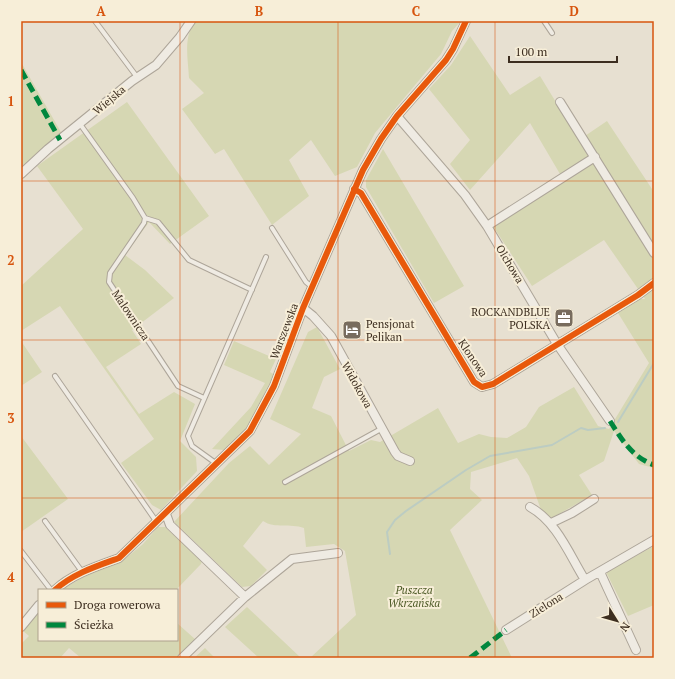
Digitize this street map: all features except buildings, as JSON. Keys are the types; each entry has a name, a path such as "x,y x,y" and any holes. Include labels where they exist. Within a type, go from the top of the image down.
{"street":[{"name":"Warszewska","path":"56,589 62,584 83,573 119,558 250,431 274,386 303,308 354,189 373,152 397,116 446,60 453,50 466,21"},
{"name":"Wiejska","path":"21,174 48,149 137,77 156,65 169,52 187,23"},
{"path":"560,102 654,253"},
{"name":"Olchowa","path":"397,116 465,195 487,226 557,344 610,421"},
{"path":"487,226 595,157"},
{"name":"Klonowa","path":"354,189 361,193 474,382 482,387 493,384 638,295 654,283"},
{"name":"Widokowa","path":"303,308 313,316 331,336 381,429 398,456 410,460"},
{"path":"551,523 594,499"},
{"path":"530,507 551,523 585,580"},
{"path":"166,514 170,526 244,598"},
{"name":"Zielona","path":"506,630 585,580 654,540"},
{"path":"182,658 244,598 292,559 338,553"},
{"path":"600,572 636,650"},
{"path":"21,627 38,606"}],"lane":[{"path":"95,21 137,77"},
{"path":"544,21 552,33"},
{"path":"80,124 133,198 145,218 158,222 189,260 252,290"},
{"name":"Malownicza","path":"145,218 144,223 110,273 109,282 178,386 204,398"},
{"path":"272,228 306,282 313,287"},
{"path":"217,464 192,446 188,436 266,257"},
{"path":"54,376 157,522"},
{"path":"285,482 381,429"},
{"path":"45,521 83,573"},
{"path":"21,551 50,589"}],"green space":[{"path":"195,21 461,21 452,31 441,54 375,133 357,167 335,176 311,140 289,160 309,196 272,225 224,149 215,154 182,109 204,93 189,78 187,48 191,27"},
{"name":"Puszcza Wkrzańska","path":"470,36 510,95 540,76 579,140 607,121 654,192 654,468 639,464 614,431 604,461 579,475 592,495 552,518 541,510 529,476 517,458 471,472 470,489 482,500 450,530 512,658 310,658 356,615 345,551 334,544 306,547 304,528 272,525 263,521 243,546 267,570 251,586 242,587 174,522 229,463 250,446 269,465 301,434 270,419 308,332 317,327 340,369 324,377 312,408 331,416 349,451 371,440 380,442 438,408 458,443 479,434 491,437 507,438 526,427 539,407 574,387 598,426 609,429 649,363 618,313 639,299 645,299 604,240 532,286 491,223 560,174 530,123 470,190 450,164 470,140 429,89 451,65"},
{"path":"21,62 62,134 21,167"},
{"path":"127,102 209,216 170,244 149,222 125,255 145,270 174,298 132,330 141,344 106,367 139,414 174,392 195,404 180,441 196,457 197,471 161,510 152,505 121,463 154,439 60,306 21,331 21,286 83,229 37,166"},
{"path":"383,149 464,286 434,303 366,187 366,180"},
{"path":"21,341 42,372 21,386"},
{"path":"234,341 276,359 270,372 275,375 265,397 247,429 224,450 212,449 251,407 265,383 224,365"},
{"path":"21,436 68,499 21,532"},
{"path":"158,527 165,527 202,561 201,564 177,589 63,589 89,574 126,558 143,544"},
{"path":"654,546 654,605 628,616 606,572"},
{"path":"247,607 301,658 259,658 225,627"},
{"path":"38,612 38,641 178,641 178,624 196,640 178,658 81,658 69,648 60,658 24,658 21,655 21,644 29,636 22,630"},
{"path":"205,648 215,658 194,658"}],"waterway":[{"path":"618,422 654,363"},
{"path":"390,554 387,532 395,520 466,470 490,456 552,445 581,428 588,430 605,428"}],"marked path":[{"path":"21,70 60,140"},
{"path":"610,421 628,447 646,462 654,465"},
{"path":"470,658 506,630"}],"cycle path":[{"path":"56,589 77,575 119,558 250,431 274,386 303,308 363,170 381,139 397,116 446,60 453,49 466,21"},
{"path":"354,189 361,193 474,382 482,387 493,384 638,295 654,283"}],"place":[{"name":"ROCKANDBLUE POLSKA","path":"564,318"},
{"name":"Pensjonat Pelikan","path":"352,330"}]}
